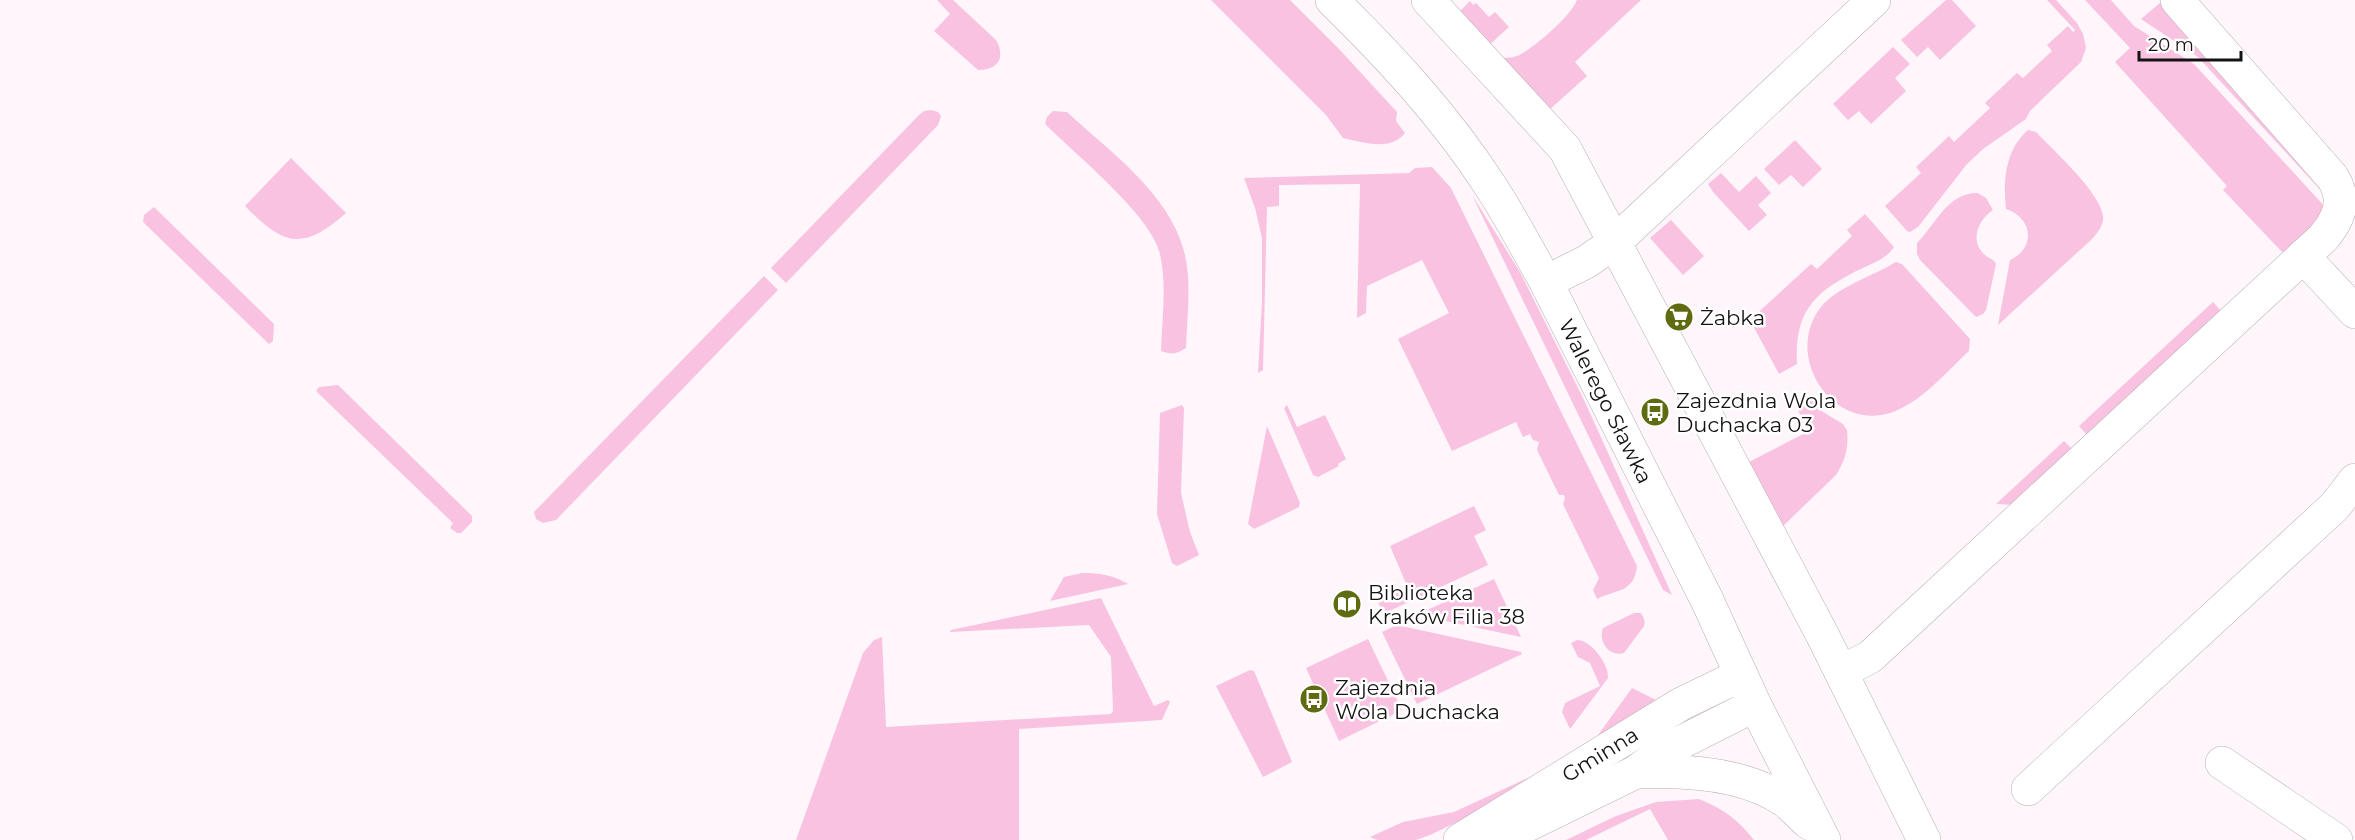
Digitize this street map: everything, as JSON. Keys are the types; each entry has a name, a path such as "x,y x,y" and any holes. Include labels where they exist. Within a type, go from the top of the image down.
{"street":[{"name":"Walerego Sławka","path":"1332,0 1391,60 1454,136 1489,183 1546,282 1707,600 1755,705 1822,837"},
{"path":"1428,0 1565,149 1841,672 1924,840"},
{"path":"1546,282 1586,262 1614,242 1874,0"},
{"path":"1841,672 1870,657 2323,238 2337,220 2341,205 2339,188 2326,170 2177,0"},
{"path":"2303,256 2355,312"},
{"path":"2028,789 2336,506 2355,480"},
{"name":"Gminna","path":"1460,840 1681,704 1741,675"},
{"name":"Gminna","path":"1497,840 1636,772 1664,751 1755,705"},
{"path":"2222,763 2336,840"},
{"name":"Gminna","path":"1636,772 1662,771 1713,775 1763,789 1786,801 1822,837"}],"shaded area":[{"path":"937,0 953,0 996,40 1000,57 995,65 978,70 934,31 950,14"},
{"path":"1211,0 1290,0 1397,112 1396,121 1405,133 1399,139 1384,144 1343,138 1326,115"},
{"path":"1577,0 1641,0 1575,62 1587,76 1548,111 1498,58 1517,56 1532,47 1560,23"},
{"path":"1946,0 1952,0 1976,26 1940,60 1928,47 1917,57 1901,40"},
{"path":"2047,0 2056,0 2077,23 2083,34 2086,48 2081,62 2030,111 2026,119 1983,149 1967,164 1918,227 1910,232 1907,231 1885,206 1921,173 1916,167 1949,136 1954,142 1990,108 1985,103 2017,73 2023,78 2052,51 2047,45 2068,26 2073,32 2075,30"},
{"path":"2085,0 2111,0 2134,26 2194,64 2326,208 2307,234 2288,250 2282,252 2223,190 2227,186 2115,62 2130,48"},
{"path":"1470,1 1473,5 1476,3 1489,17 1495,12 1509,27 1487,47 1457,14"},
{"path":"2161,2 2320,184 2326,196 2198,57 2141,19"},
{"path":"1893,47 1910,64 1895,78 1906,91 1871,124 1859,111 1848,120 1833,104"},
{"path":"931,110 938,112 941,116 938,125 786,283 771,268 919,115"},
{"path":"1053,111 1067,112 1136,174 1165,210 1176,230 1184,251 1188,274 1186,348 1183,350 1177,353 1161,351 1163,278 1160,254 1154,239 1128,204 1045,124 1047,117"},
{"path":"2028,130 2036,132 2085,184 2100,206 2103,220 2100,229 2091,240 1998,325 2010,260 2018,255 2027,241 2028,233 2022,219 2006,209 2005,188 2010,156 2020,138"},
{"path":"1795,140 1822,169 1803,187 1791,175 1779,185 1764,169"},
{"path":"291,158 346,213 317,234 305,238 293,239 282,236 258,219 245,206"},
{"path":"1432,167 1451,188 1637,566 1632,581 1623,589 1597,599 1593,590 1599,578 1563,504 1564,495 1559,495 1537,450 1539,442 1533,440 1530,434 1523,437 1516,422 1452,451 1398,339 1449,313 1422,260 1367,286 1366,313 1357,318 1360,184 1279,185 1279,206 1267,207 1263,370 1258,373 1262,302 1262,238 1255,208 1244,178 1409,173 1415,168"},
{"path":"1721,173 1739,192 1756,176 1771,193 1758,205 1767,215 1749,231 1708,184"},
{"path":"1978,193 1986,198 1993,210 1983,219 1977,231 1977,243 1985,255 1996,264 1986,310 1976,317 1920,260 1917,254 1917,243 1951,203 1968,194"},
{"path":"1472,195 1520,272 1585,402 1672,595 1663,590"},
{"path":"154,207 274,324 273,341 269,344 143,222 144,215"},
{"path":"1865,214 1894,247 1880,260 1832,285 1811,304 1799,329 1797,364 1779,374 1750,320 1811,264 1817,269 1852,236 1847,230"},
{"path":"1671,220 1704,256 1683,275 1650,238"},
{"path":"1896,262 1902,264 1970,339 1969,351 1923,395 1890,413 1869,416 1849,411 1832,400 1819,385 1811,366 1807,346 1811,326 1821,307 1828,300 1856,282"},
{"path":"764,276 778,290 556,520 543,523 536,519 534,512"},
{"path":"2213,302 2222,312 2088,436 2079,426"},
{"path":"338,385 472,516 472,522 461,533 450,528 453,523 316,391 319,387"},
{"path":"1797,395 1800,400 1810,397 1823,412 1843,424 1847,430 1847,448 1836,475 1781,528 1747,463 1809,431 1792,399"},
{"path":"1182,405 1184,408 1181,493 1190,532 1199,555 1177,566 1172,563 1157,514 1160,413"},
{"path":"1287,405 1297,427 1325,415 1346,459 1338,464 1339,466 1318,477 1313,475 1284,408"},
{"path":"1267,426 1300,503 1299,507 1254,529 1248,524"},
{"path":"2064,441 2073,450 2014,505 1996,504"},
{"path":"1474,506 1486,530 1474,536 1488,565 1383,614 1378,602 1408,588 1390,546"},
{"path":"1082,573 1106,575 1128,584 1050,601 1064,577"},
{"path":"1494,579 1521,637 1422,616 1423,612"},
{"path":"1101,598 1154,706 1168,700 1170,702 1162,720 1019,729 1019,840 796,840 863,653 874,640 882,637 886,727 1111,714 1113,711 1111,657 1089,625 950,632"},
{"path":"1634,613 1641,613 1644,626 1624,653 1609,651 1603,643 1603,628"},
{"path":"1397,625 1522,654 1417,704 1382,632"},
{"path":"1368,639 1402,710 1339,741 1306,668"},
{"path":"1577,640 1588,644 1598,654 1606,666 1608,678 1570,729 1562,712 1565,703 1600,686 1590,663 1578,657 1571,643"},
{"path":"1250,670 1254,671 1292,762 1263,777 1216,686"},
{"path":"1632,688 1656,700 1588,749"},
{"path":"1582,753 1478,812 1430,835 1416,840 1377,840 1370,837 1403,822 1454,812"},
{"path":"1699,799 1730,815 1754,840 1668,840 1650,809 1586,840 1566,840 1616,816 1656,802"}],"place":[{"name":"Żabka","path":"1679,317"},
{"name":"Zajezdnia Wola Duchacka 03","path":"1655,412"},
{"name":"Biblioteka Kraków Filia 38","path":"1347,604"},
{"name":"Zajezdnia Wola Duchacka","path":"1314,699"}]}
